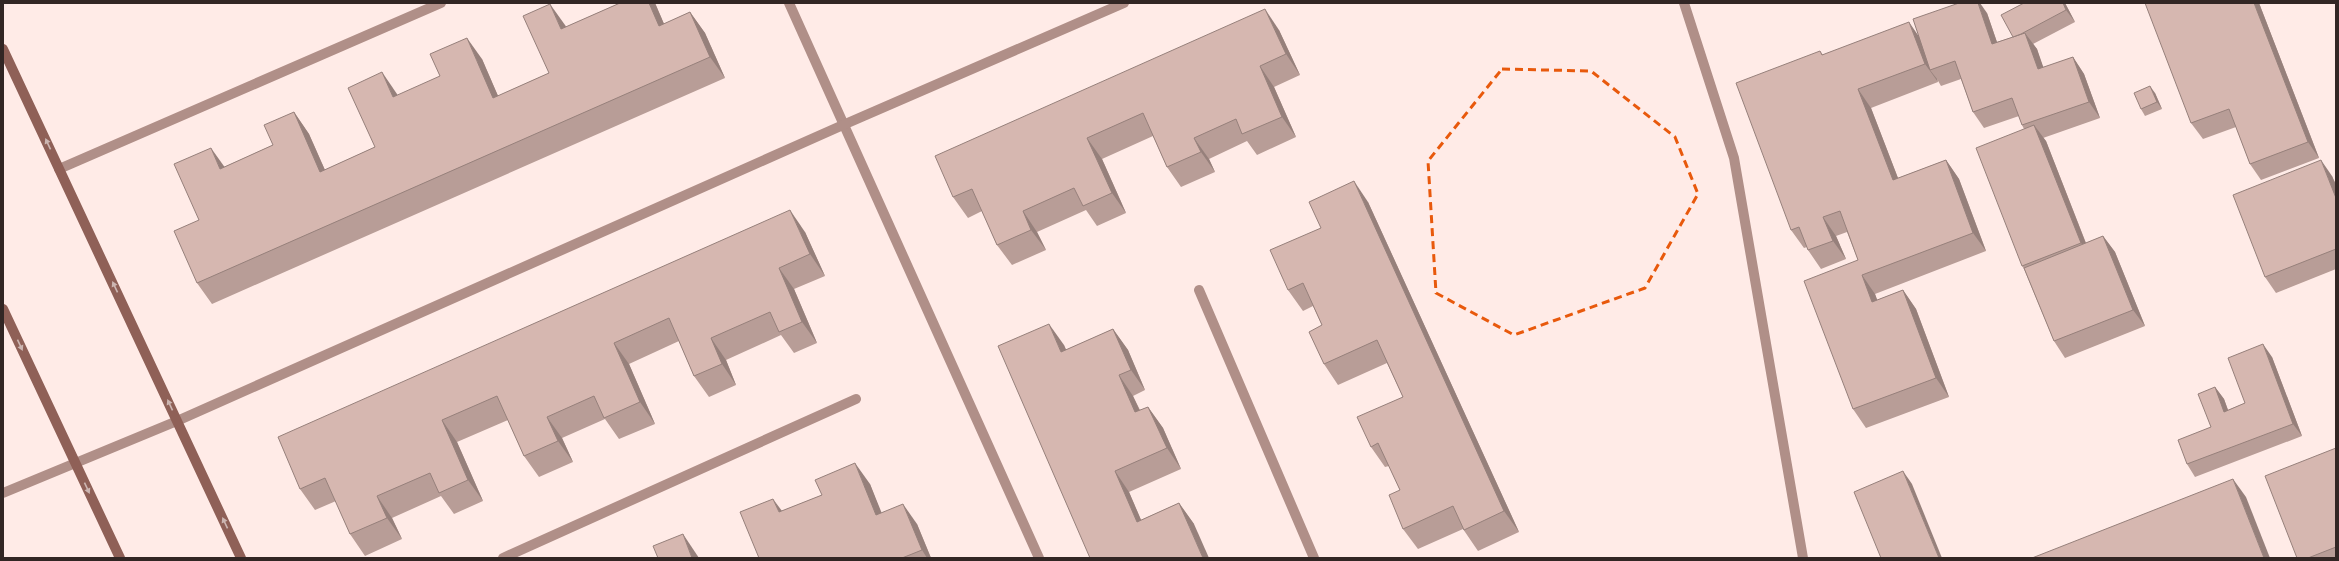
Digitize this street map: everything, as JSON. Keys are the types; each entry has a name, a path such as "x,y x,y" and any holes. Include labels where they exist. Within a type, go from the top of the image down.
{"street":[{"path":"60,169 441,3"},
{"path":"789,3 1039,558"},
{"path":"3,493 177,421 843,125 1124,3"},
{"path":"1684,3 1734,158 1803,558"},
{"path":"3,49 241,558"},
{"path":"1199,290 1314,558"},
{"path":"3,309 120,558"},
{"path":"503,558 856,399"}],"highlighted area":[{"path":"1502,69 1591,71 1675,137 1698,194 1645,288 1514,335 1436,293 1428,161"}],"building":[{"path":"620,3 649,3 659,26 690,12 710,57 197,283 174,231 199,220 174,164 211,148 220,169 273,145 264,125 294,112 320,172 375,147 348,88 382,72 393,97 440,76 430,54 467,38 493,98 549,73 523,16 550,4 561,29"},
{"path":"1959,3 1978,3 1992,44 2025,33 2038,69 2073,57 2089,102 2022,125 2012,98 1973,112 1955,61 1930,70 1913,19"},
{"path":"2024,3 2063,3 2066,10 2013,37 2001,15"},
{"path":"2145,3 2254,3 2308,142 2250,164 2229,109 2191,123"},
{"path":"1265,9 1286,54 1260,66 1282,117 1242,134 1236,119 1194,138 1201,152 1167,167 1143,113 1087,138 1112,193 1083,206 1074,188 1023,211 1031,230 997,245 972,189 953,197 935,156"},
{"path":"1909,22 1925,64 1858,89 1893,180 1946,160 1973,233 1862,275 1872,302 1903,290 1936,378 1853,409 1804,281 1858,260 1840,211 1823,217 1833,241 1808,250 1799,227 1791,230 1736,83 1820,51 1822,55"},
{"path":"2150,86 2157,102 2141,109 2134,93"},
{"path":"2034,125 2081,243 2022,266 1976,148"},
{"path":"2321,160 2336,198 2336,249 2265,277 2233,195"},
{"path":"1354,181 1504,511 1464,530 1453,506 1403,529 1389,495 1400,490 1378,443 1371,447 1357,417 1403,397 1377,340 1324,364 1309,332 1322,325 1303,283 1288,290 1270,250 1321,228 1309,202"},
{"path":"790,210 810,254 779,268 802,322 779,332 770,312 711,338 722,364 694,376 669,318 614,343 640,402 604,418 594,396 547,417 558,441 524,456 497,396 442,420 468,480 439,493 430,473 377,496 387,518 350,534 325,478 300,489 278,437"},
{"path":"2103,236 2133,310 2054,341 2024,268"},
{"path":"1049,324 1061,352 1113,329 1131,370 1119,375 1135,412 1148,407 1167,448 1115,471 1137,522 1179,503 1203,558 1090,558 998,346"},
{"path":"2263,344 2293,424 2187,464 2178,440 2211,427 2198,394 2215,387 2224,412 2245,403 2228,358"},
{"path":"2336,448 2336,547 2308,558 2297,558 2265,476"},
{"path":"855,463 876,515 903,504 922,550 902,558 759,558 740,512 773,499 779,512 822,495 815,480"},
{"path":"1903,471 1939,558 1881,558 1854,492"},
{"path":"2233,479 2264,558 2032,558"},
{"path":"683,534 692,558 658,558 653,546"}]}
